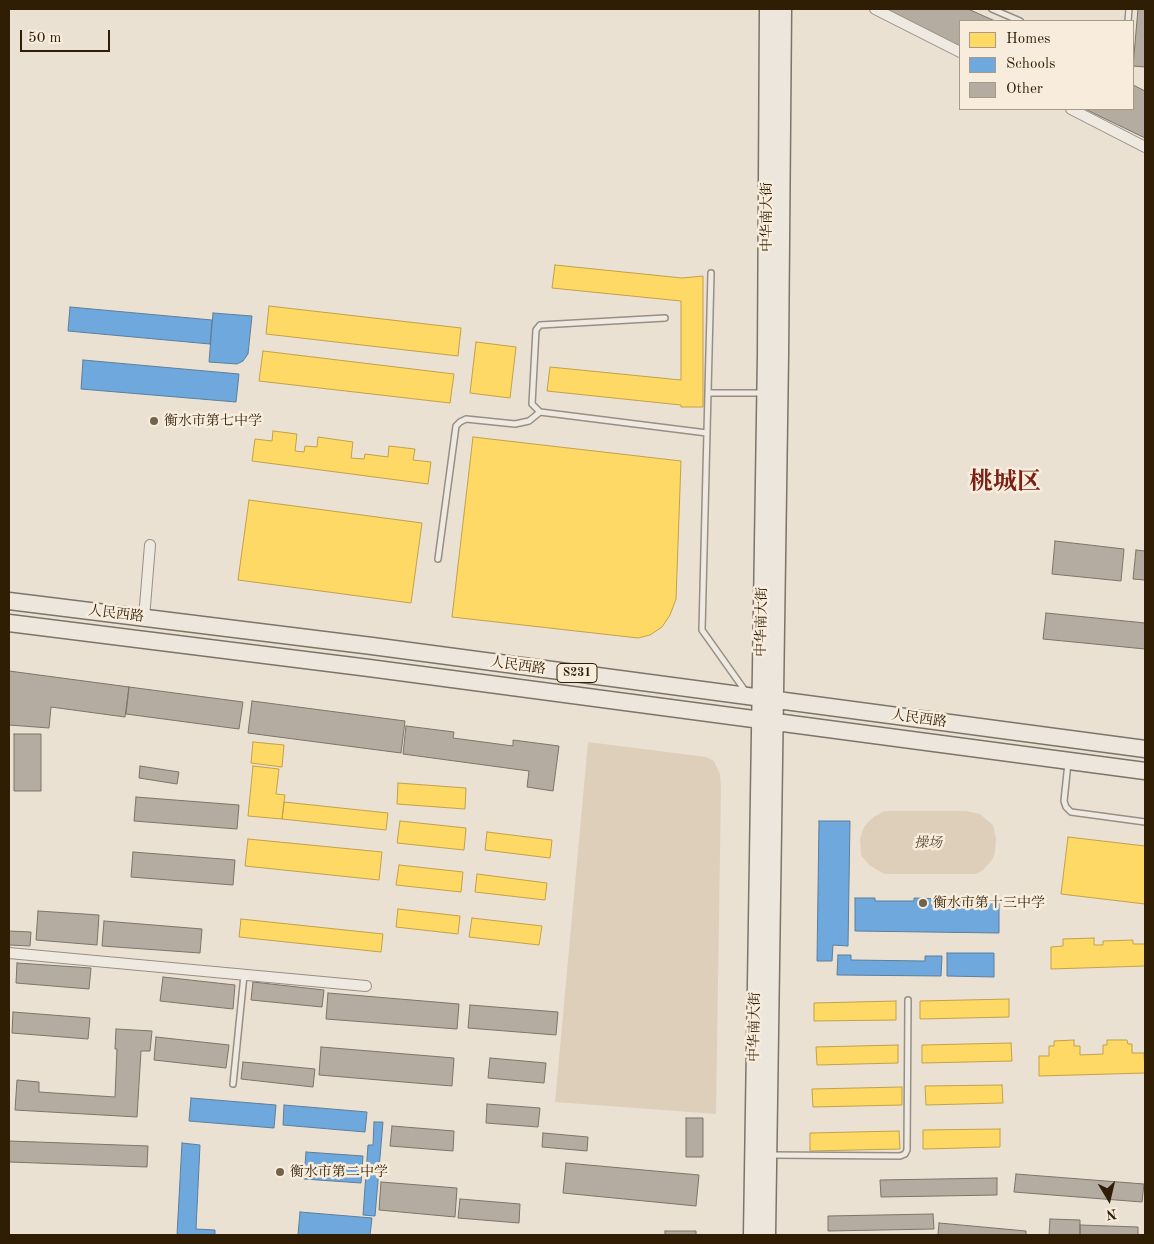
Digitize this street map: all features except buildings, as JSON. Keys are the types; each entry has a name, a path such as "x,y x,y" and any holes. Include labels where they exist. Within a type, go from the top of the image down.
{"main road":[{"name":"中华南大街","path":"767,1235 767,721 761,698 768,9"},
{"name":"中华南大街","path":"761,698 783,9"},
{"name":"人民西路","path":"9,601 372,646 1145,749"},
{"name":"人民西路","path":"9,623 379,669 1145,771"},
{"name":"中华南大街","path":"752,1235 767,721"}],"street":[{"path":"875,9 959,51"},
{"path":"1073,110 1145,147"},
{"path":"144,618 150,545"},
{"path":"9,953 366,986"}],"lane":[{"path":"992,9 1018,20"},
{"path":"711,273 702,630 761,698"},
{"path":"665,318 540,325 536,330 532,404 540,412 707,433"},
{"path":"708,393 765,393"},
{"path":"438,558 456,426 466,419 515,424 529,420 540,412"},
{"path":"1069,761 1064,801 1066,807 1071,812 1145,822"},
{"path":"233,1084 244,974"},
{"path":"768,1155 900,1156 905,1154 907,1150 908,1000"}],"green space":[{"path":"588,742 706,757 714,761 720,774 716,1114 555,1102"},
{"name":"操场","path":"885,811 966,811 980,814 993,825 996,839 995,853 992,860 983,870 976,874 884,874 869,865 861,855 860,838 868,822"}],"place":[{"name":"衡水市第七中学","path":"154,421"},
{"name":"衡水市第十三中学","path":"923,903"},
{"name":"衡水市第二中学","path":"280,1172"}],"district":[{"name":"桃城区","path":"1005,483"}]}
